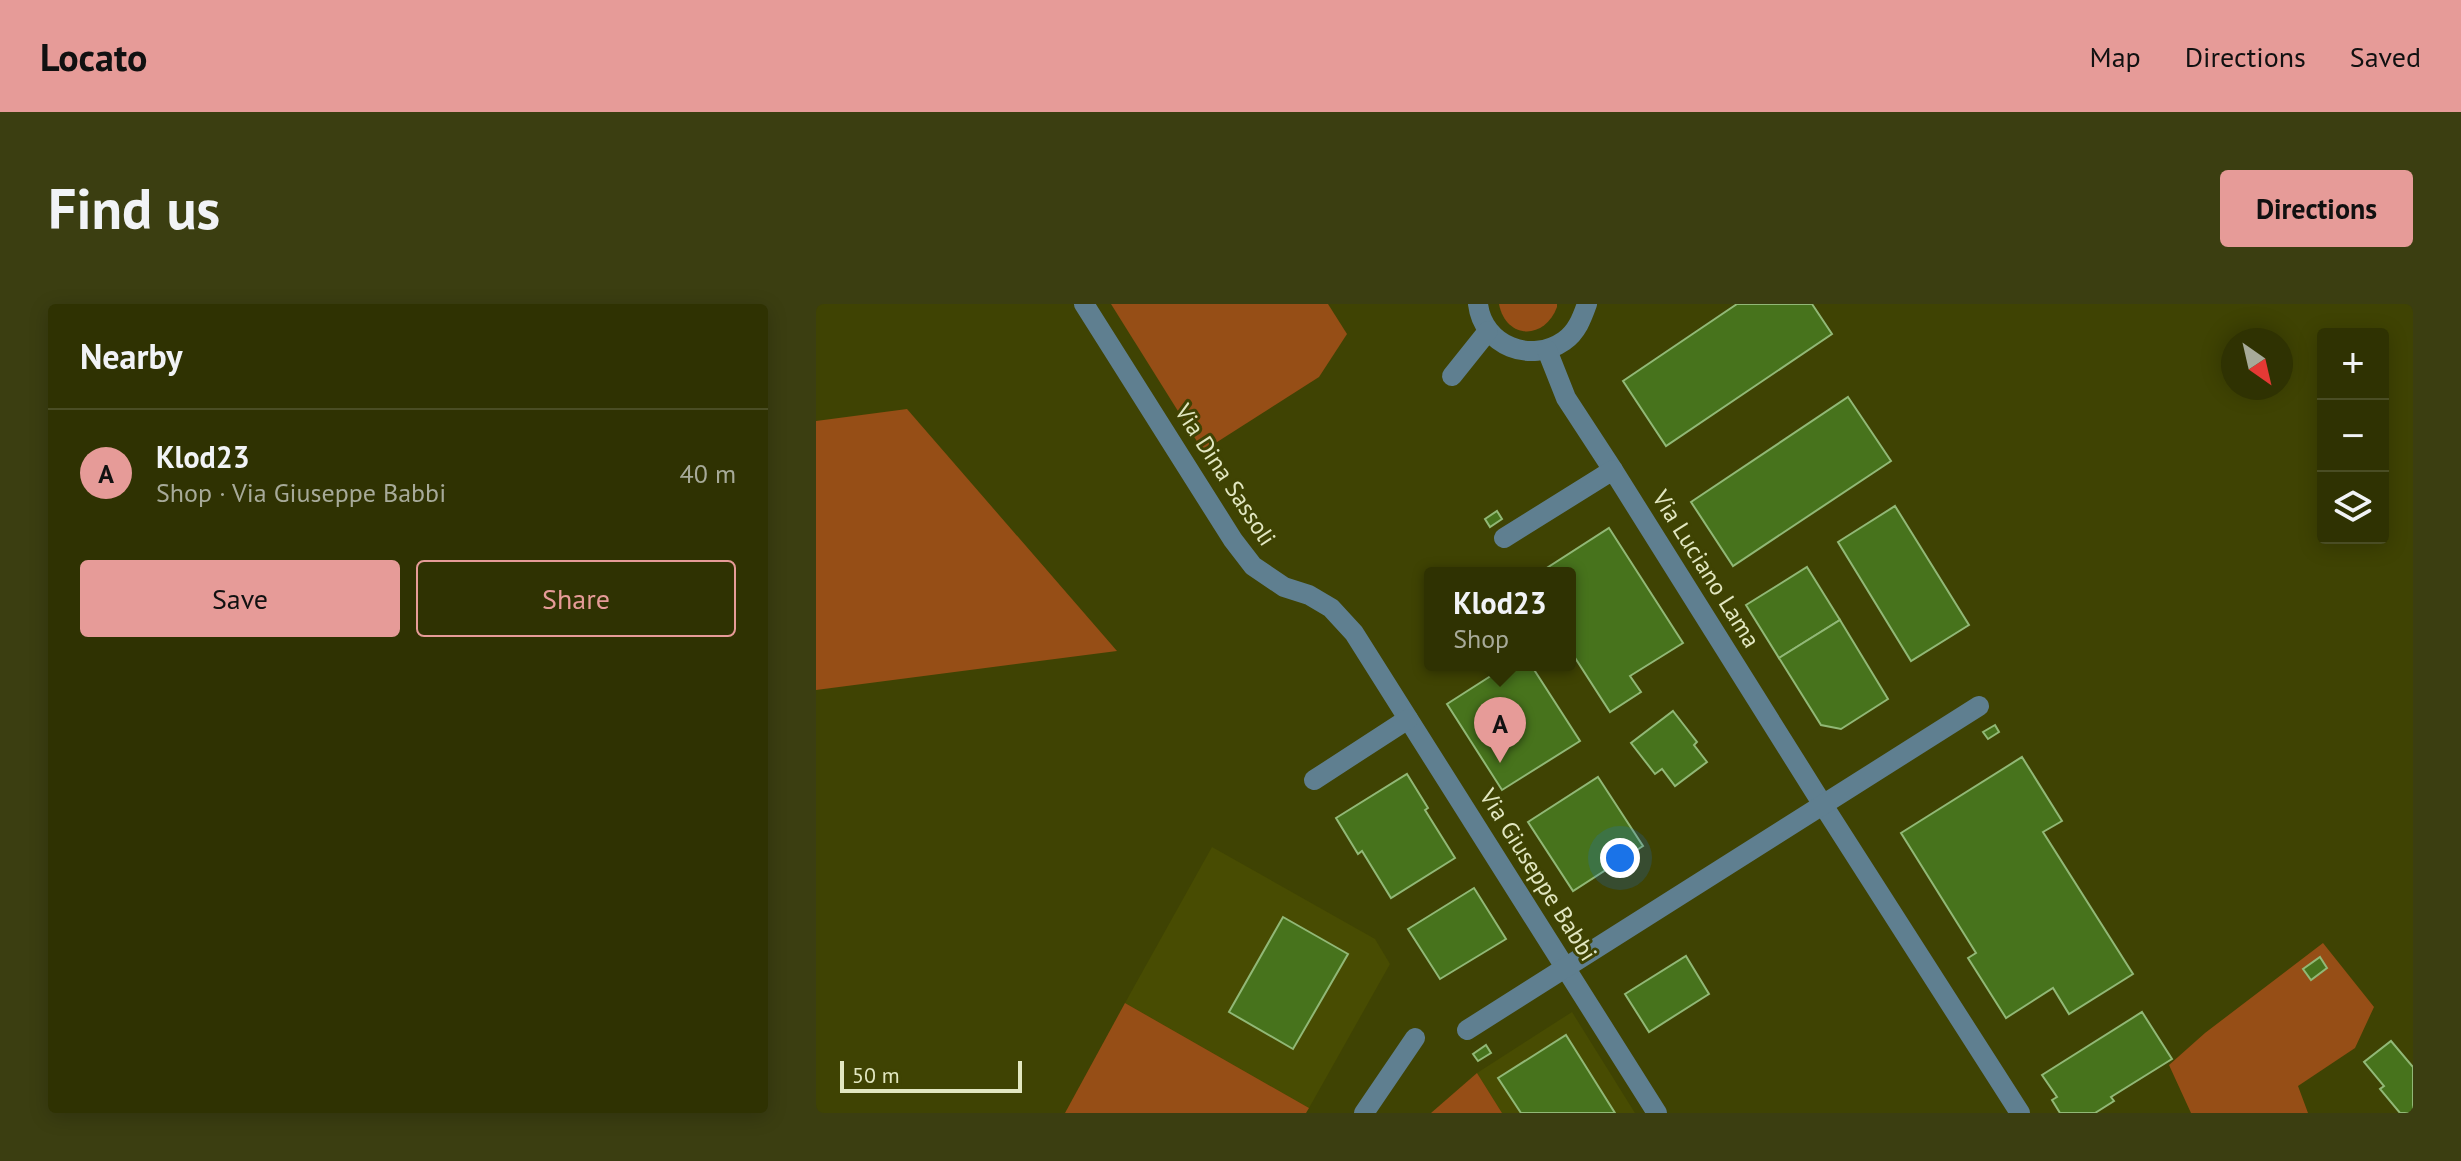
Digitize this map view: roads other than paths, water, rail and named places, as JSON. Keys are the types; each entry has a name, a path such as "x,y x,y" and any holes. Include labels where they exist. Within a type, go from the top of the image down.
{"street":[{"name":"Via Dina Sassoli","path":"1084,304 1233,540 1253,566 1284,587 1309,595 1331,608 1354,633 1408,719"},
{"path":"1478,304 1479,314 1488,331 1500,342 1515,350 1531,352 1547,350 1566,340 1580,324 1587,304"},
{"path":"1452,376 1488,331"},
{"name":"Via Luciano Lama","path":"1547,350 1566,398 2020,1113"},
{"path":"1504,538 1613,470"},
{"path":"1467,1030 1979,706"},
{"path":"1314,780 1408,719"},
{"name":"Via Giuseppe Babbi","path":"1408,719 1657,1113"},
{"path":"1364,1113 1415,1038"}],"place":[{"name":"Klod23","path":"1500,763"}]}
